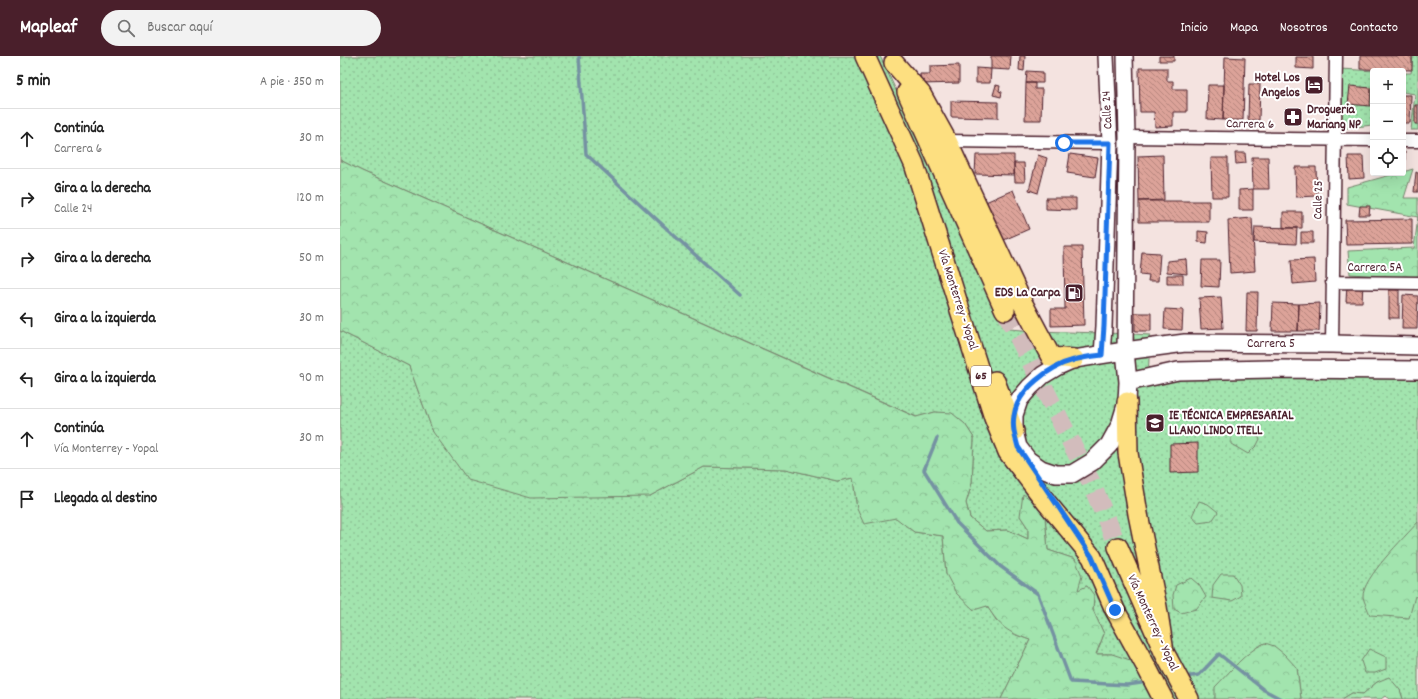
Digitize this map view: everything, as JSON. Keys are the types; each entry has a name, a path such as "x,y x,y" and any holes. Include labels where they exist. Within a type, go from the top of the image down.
{"main road":[{"name":"Vía Monterrey - Yopal","path":"864,56 914,164 994,418 1008,452 1047,503 1092,557 1115,610 1163,699"},
{"path":"892,60 921,94 947,141 1022,302 1051,357 1074,360"},
{"path":"892,60 1005,310"},
{"path":"914,164 1014,431 1018,447 1092,557"},
{"name":"Carrera 5","path":"1125,351 1185,343 1418,346"},
{"path":"1014,431 1014,415 1019,400 1030,386 1043,375 1074,360 1125,351 1128,382 1128,453 1138,514 1166,657"},
{"name":"Carrera 5","path":"1128,382 1178,371 1271,369 1418,370"},
{"path":"1028,460 1041,469 1049,472 1056,474 1072,474 1092,462 1109,445 1120,424 1127,402"},
{"name":"Vía Monterrey - Yopal","path":"1118,547 1166,657 1189,698"}],"street":[{"name":"Calle 24","path":"1102,355 1110,143 1106,56"},
{"name":"Calle 24","path":"1125,56 1127,137 1125,351"},
{"name":"Calle 25","path":"1332,344 1336,56"},
{"name":"Carrera 6","path":"1127,137 1370,140"},
{"path":"947,141 1110,143"},
{"path":"1406,141 1418,141"},
{"name":"Carrera 5A","path":"1332,282 1418,283"}],"green space":[{"path":"340,56 880,56 998,309 1009,329 1150,335 1148,382 1179,375 1418,375 1418,699 1403,699 1400,690 1377,682 1363,694 1352,693 1342,699 1301,699 1297,668 1265,643 1257,647 1216,687 1215,699 1157,699 1112,654 1096,654 1104,634 1093,610 1094,595 1077,591 1075,559 1048,550 1045,517 1020,516 1028,528 1028,539 1008,530 986,531 970,518 966,503 972,483 974,438 965,424 952,414 935,412 917,417 340,160"},
{"path":"1413,56 1418,56 1418,130 1411,130 1415,94 1406,92 1406,73 1411,73"},
{"path":"1340,69 1370,71 1370,125 1337,129"},
{"path":"340,160 916,417 935,412 952,413 965,424 974,438 972,483 966,503 970,518 986,531 1008,530 1028,539 1028,528 1020,516 1023,494 1033,501 1045,517 1048,550 1075,559 1082,576 1078,590 1087,586 1094,595 1093,610 1104,634 1096,654 1112,654 1133,661 1157,699 1001,699 1030,640 1005,628 1000,624 987,606 974,610 956,593 946,574 943,536 914,532 896,518 864,524 857,509 853,478 837,481 786,469 704,467 650,496 531,498 468,480 433,432 409,366 340,331"},
{"path":"1413,169 1404,198 1418,198 1418,217 1347,204 1347,187 1387,176 1406,176 1406,171"},
{"path":"1418,217 1418,278 1350,274 1348,251 1414,248"},
{"path":"340,331 409,366 433,432 650,496 704,467 786,469 837,481 853,478 857,509 896,517 914,532 943,536 946,574 987,606 996,620 1016,635 1030,640 1001,699 340,699"},
{"path":"1244,424 1260,439 1257,445 1248,454 1231,444 1231,434"},
{"path":"1199,501 1208,504 1218,512 1212,521 1198,523 1192,516"},
{"path":"1418,522 1418,599 1415,596 1409,618 1370,615 1363,597 1369,579 1385,558"},
{"path":"1221,574 1233,574 1240,585 1241,596 1232,601 1212,598 1213,585"},
{"path":"1191,578 1199,585 1206,597 1196,609 1181,613 1174,609 1173,595 1176,585"},
{"path":"1265,643 1274,646 1297,668 1301,699 1215,699 1215,687 1244,657"},
{"path":"1369,649 1386,657 1386,669 1375,673 1365,673 1361,661"},
{"path":"1389,677 1400,690 1403,699 1389,699 1385,696 1381,699 1342,699 1352,693 1363,694 1377,682"}],"building":[{"path":"991,56 1011,56 1010,70 991,69"},
{"path":"1020,56 1025,56 1024,71 1019,70"},
{"path":"1159,56 1174,56 1174,61 1159,61"},
{"path":"1360,56 1412,56 1412,70 1406,70 1406,68 1360,69"},
{"path":"1225,57 1245,58 1243,120 1223,120"},
{"path":"1296,57 1313,57 1313,69 1296,68"},
{"path":"959,65 959,83 921,84 920,74 930,74 930,66"},
{"path":"976,68 991,69 990,83 976,83"},
{"path":"1139,68 1167,68 1167,81 1173,81 1173,89 1187,89 1187,112 1173,112 1173,126 1155,127 1154,112 1140,112"},
{"path":"1027,71 1043,72 1043,83 1026,83"},
{"path":"1026,83 1035,83 1035,89 1042,89 1041,120 1025,120"},
{"path":"1249,84 1260,84 1259,120 1248,120"},
{"path":"996,85 1000,86 999,91 1002,92 1001,97 993,95"},
{"path":"1208,85 1224,85 1223,120 1207,119"},
{"path":"1350,86 1370,88 1370,106 1348,104"},
{"path":"1406,95 1411,95 1410,123 1406,123"},
{"path":"951,101 998,102 998,118 951,117"},
{"path":"1415,105 1418,105 1418,124 1415,124"},
{"path":"1235,153 1245,153 1246,163 1236,164"},
{"path":"1070,154 1098,158 1095,177 1067,173"},
{"path":"976,155 1014,155 1014,175 975,174"},
{"path":"1038,155 1047,158 1038,193 1029,190"},
{"path":"1163,155 1164,200 1139,201 1138,156"},
{"path":"1348,156 1363,156 1364,178 1349,179"},
{"path":"1252,157 1268,157 1269,189 1253,189"},
{"path":"1211,158 1228,158 1228,197 1212,197"},
{"path":"1014,163 1024,163 1025,182 1015,182"},
{"path":"1295,167 1316,167 1317,196 1296,197"},
{"path":"1416,172 1418,173 1418,192 1414,192"},
{"path":"1253,189 1253,210 1239,210 1239,190"},
{"path":"1013,190 1029,229 997,243 981,204"},
{"path":"1046,198 1076,198 1076,210 1046,209"},
{"path":"1139,201 1209,201 1209,222 1139,222"},
{"path":"1360,206 1370,206 1369,215 1359,215"},
{"path":"1283,212 1302,212 1302,228 1283,228"},
{"path":"1252,218 1255,271 1230,273 1228,220"},
{"path":"1412,219 1412,244 1346,245 1345,220"},
{"path":"1255,227 1297,228 1296,244 1254,242"},
{"path":"1198,231 1208,232 1207,243 1198,242"},
{"path":"1301,232 1313,232 1313,243 1301,243"},
{"name":"EDS La Carpa","path":"1064,247 1082,247 1084,325 1051,326 1051,309 1065,309"},
{"path":"1142,252 1160,253 1158,281 1148,281 1149,275 1140,274"},
{"path":"1186,259 1187,274 1167,272 1167,261"},
{"path":"1314,259 1315,282 1293,284 1291,260"},
{"path":"1202,260 1220,260 1219,287 1201,286"},
{"path":"1167,275 1183,275 1183,284 1167,284"},
{"path":"1347,284 1363,284 1362,302 1346,302"},
{"path":"1389,290 1399,290 1399,318 1389,318"},
{"path":"1247,292 1258,292 1257,331 1246,331"},
{"path":"1403,295 1418,296 1417,329 1402,329"},
{"path":"1221,297 1223,328 1201,329 1199,298"},
{"path":"1273,303 1299,304 1298,331 1272,331"},
{"path":"1320,303 1319,331 1298,331 1299,304"},
{"path":"1165,309 1183,310 1182,330 1164,329"},
{"path":"1135,313 1151,313 1151,331 1135,331"},
{"path":"1198,443 1198,472 1170,473 1170,444"}],"waterway":[{"path":"579,56 586,154 740,295"},
{"path":"937,438 924,470 957,523 1000,566 1038,594 1071,682 1127,685 1148,682"},
{"path":"1184,677 1199,675 1219,654 1264,690 1281,699"}],"tunnel":[{"path":"1005,310 1090,480 1118,547"}],"place":[{"name":"Hotel Los Angelos","path":"1314,85"},
{"name":"Drogueria Mariang NP","path":"1293,117"},
{"name":"EDS La Carpa","path":"1074,293"},
{"name":"IE TÉCNICA EMPRESARIAL LLANO LINDO ITELL","path":"1155,423"}],"route":[{"path":"1064,143 1110,143 1102,355 1074,360 1058,366 1043,375 1030,386 1019,400 1014,415 1014,431 1018,447 1092,557 1115,610"}]}
